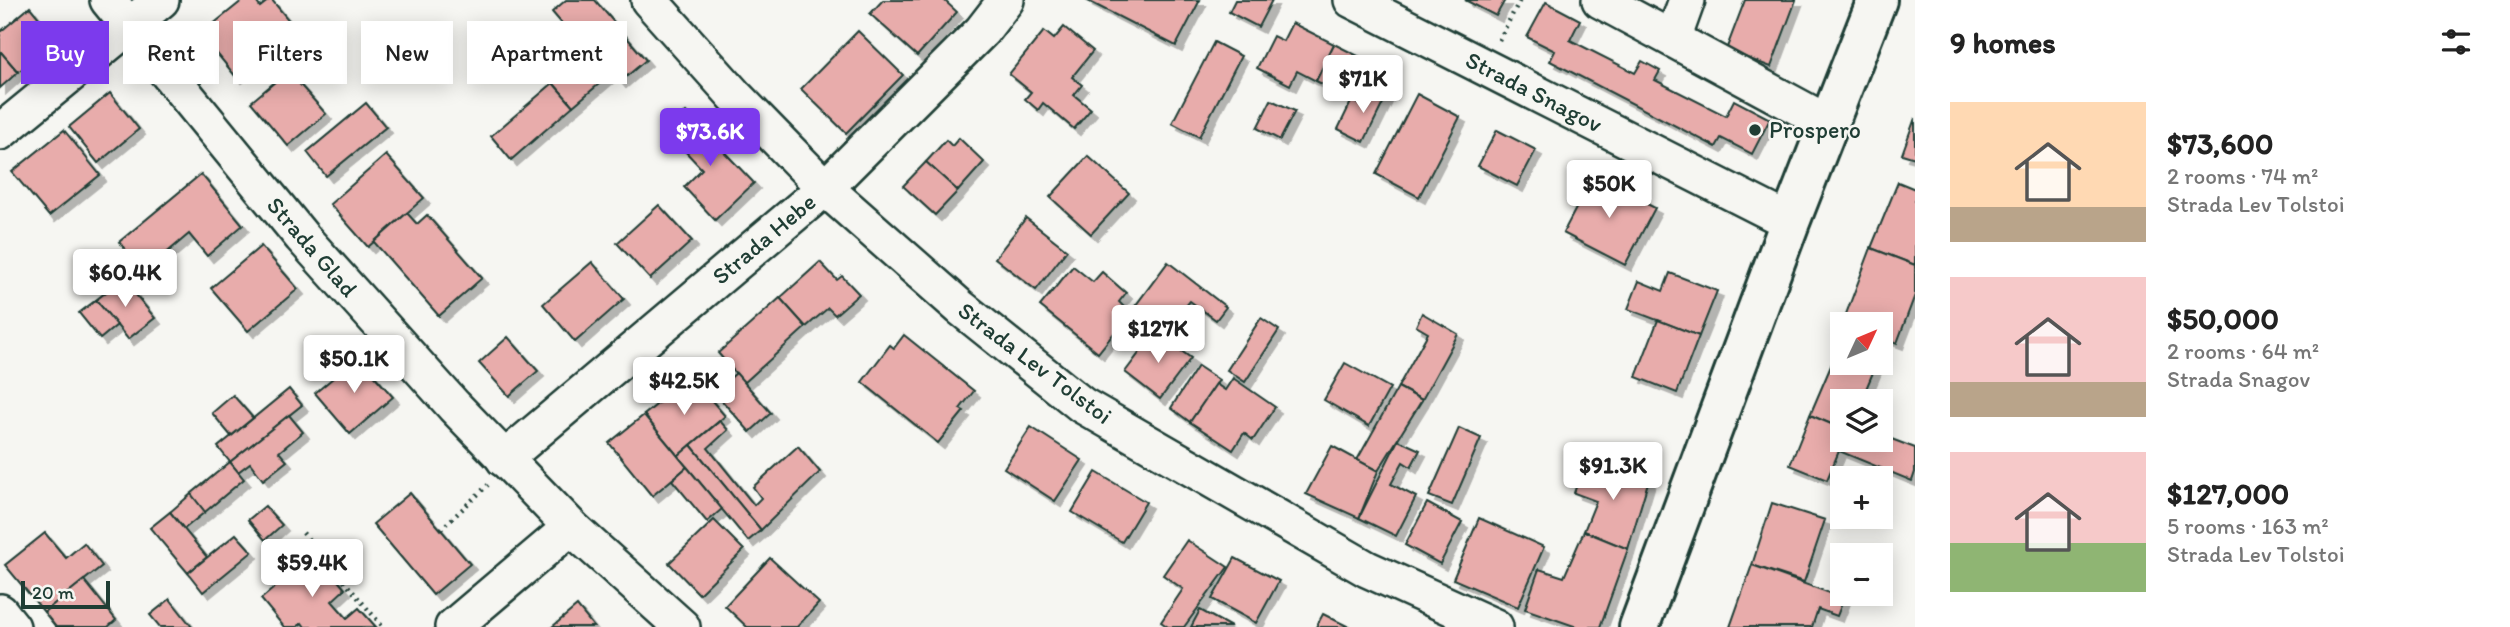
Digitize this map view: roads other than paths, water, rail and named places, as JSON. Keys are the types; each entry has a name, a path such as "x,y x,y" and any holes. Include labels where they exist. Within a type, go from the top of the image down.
{"main road":[{"path":"1639,627 1790,222 1877,0"}],"street":[{"path":"0,132 119,13 160,0"},
{"name":"Strada Lev Tolstoi","path":"649,0 735,96 825,188 961,308 1082,405 1367,569 1495,627"},
{"name":"Strada Hebe","path":"504,459 825,188 982,31 1006,0"},
{"name":"Strada Snagov","path":"1352,0 1790,222"},
{"path":"1600,0 1828,123"},
{"path":"1673,39 1687,0"},
{"name":"Strada Glad","path":"119,13 302,237 504,459 571,527 682,627"},
{"path":"453,627 571,527"},
{"path":"0,612 12,627"}],"place":[{"name":"Prospero","path":"1755,130"}]}
